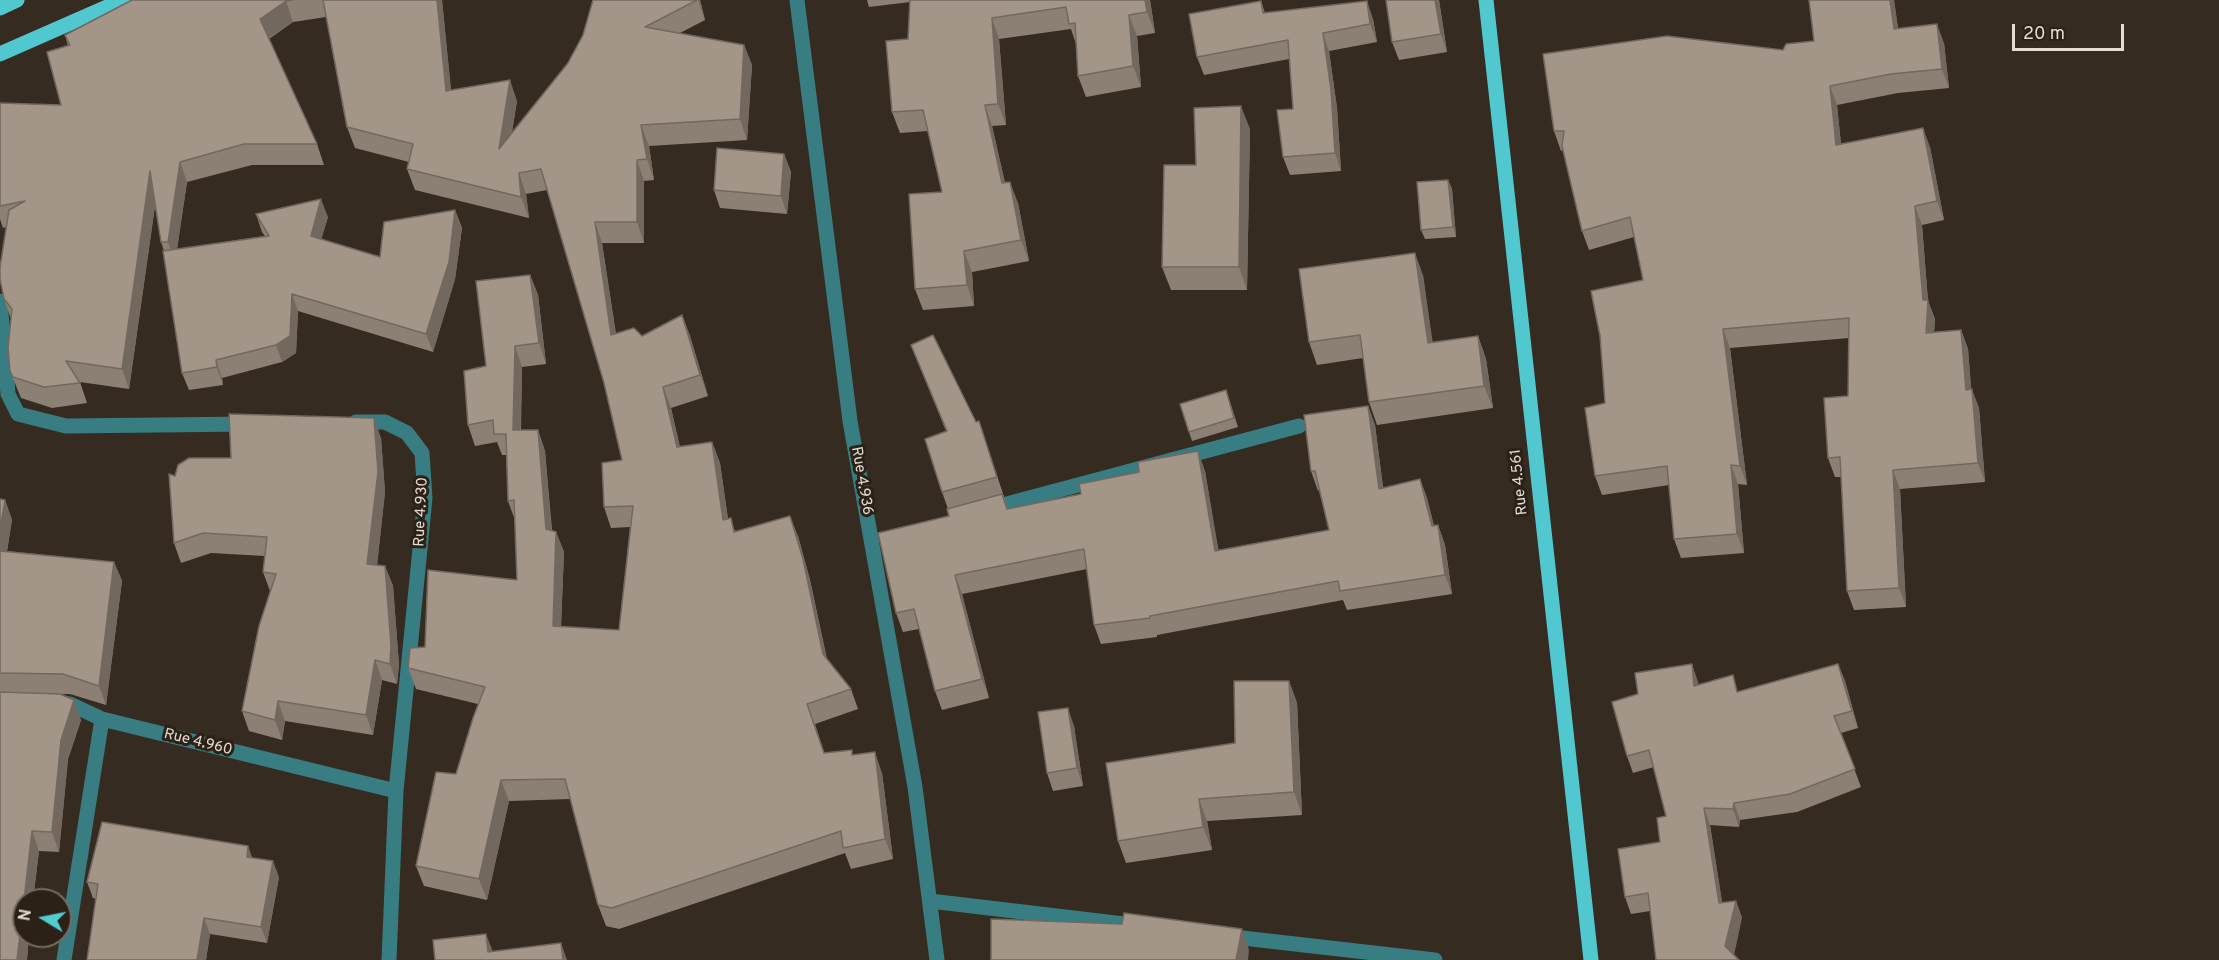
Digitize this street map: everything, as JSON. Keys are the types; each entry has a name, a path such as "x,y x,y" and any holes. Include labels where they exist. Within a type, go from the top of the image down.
{"main road":[{"path":"0,8 17,0"},
{"path":"0,54 123,0"},
{"name":"Rue 4.561","path":"1486,0 1591,960"}],"street":[{"name":"Rue 4.936","path":"797,0 850,421 878,538 915,786 937,960"},
{"path":"0,300 8,394 18,414 66,426 267,423"},
{"name":"Rue 4.930","path":"338,422 385,422 407,433 422,453 425,498 396,791 389,960"},
{"path":"976,512 1299,426"},
{"name":"Rue 4.960","path":"37,702 70,704 102,719 396,791"},
{"path":"64,960 102,719"},
{"path":"930,901 1153,927"},
{"path":"1212,934 1435,960"}],"building":[{"path":"132,0 293,0 286,1 260,19 317,144 244,144 180,162 168,242 161,242 150,171 122,369 66,361 80,383 44,387 13,377 10,371 8,348 12,309 4,299 0,267 9,210 25,201 0,206 0,103 61,105 47,52 70,45 65,35"},
{"path":"323,0 437,0 446,91 510,80 499,149 568,63 583,35 593,0 697,0 645,27 744,45 740,119 641,125 647,159 637,160 637,222 595,222 611,335 634,328 642,336 682,315 700,375 663,387 677,447 712,442 723,520 731,518 734,532 790,516 803,559 823,654 851,689 807,704 824,753 852,750 852,755 875,752 885,839 843,848 841,831 612,908 598,905 565,779 501,780 479,879 416,866 436,772 456,774 485,687 408,668 410,648 425,647 428,570 517,580 514,500 508,501 506,434 494,434 493,420 468,425 464,371 486,366 476,281 530,275 539,343 515,346 513,430 538,430 546,529 556,532 553,626 619,630 633,506 604,507 602,463 622,460 604,383 541,169 519,173 521,197 407,169 413,144 347,127"},
{"path":"910,0 1145,0 1147,12 1129,15 1133,66 1078,76 1075,23 1069,24 1066,7 992,18 998,104 985,105 1002,183 1010,182 1021,240 964,251 967,285 915,289 909,194 942,192 923,110 892,112 886,41 908,39"},
{"path":"1386,0 1435,0 1441,34 1392,42"},
{"path":"1809,0 1890,0 1894,29 1937,24 1942,69 1891,74 1830,86 1836,145 1923,128 1937,201 1915,206 1923,300 1928,300 1926,333 1961,330 1966,390 1972,389 1978,463 1893,470 1899,588 1847,591 1840,457 1828,458 1824,398 1848,396 1849,318 1723,329 1740,466 1731,465 1737,534 1674,539 1667,466 1595,476 1585,408 1605,403 1600,336 1591,291 1643,280 1630,217 1582,231 1562,146 1564,131 1554,131 1543,54 1667,36 1783,50 1786,44 1814,41"},
{"path":"1261,1 1263,13 1367,1 1370,24 1323,33 1331,90 1335,153 1283,157 1277,110 1293,109 1288,40 1197,57 1189,14"},
{"path":"1241,106 1239,267 1162,267 1164,165 1196,165 1194,108"},
{"path":"717,148 784,154 781,196 714,190"},
{"path":"1448,180 1453,227 1421,230 1417,182"},
{"path":"321,199 311,236 380,257 384,222 455,210 449,262 426,334 292,294 290,336 276,345 216,360 217,367 182,373 163,251 269,236 256,214"},
{"path":"1415,253 1428,343 1478,336 1484,386 1369,402 1360,335 1309,342 1299,269"},
{"path":"933,335 976,422 979,421 997,477 942,492 925,439 947,431 911,345"},
{"path":"1226,390 1234,418 1189,432 1180,404"},
{"path":"1368,406 1379,489 1420,479 1432,526 1438,525 1445,575 1340,591 1338,581 1150,616 1150,618 1094,625 1084,549 955,575 982,679 935,691 914,609 896,613 878,533 949,516 947,509 1002,494 1007,509 1081,494 1079,484 1139,472 1138,462 1198,451 1215,551 1329,530 1315,471 1311,471 1304,415"},
{"path":"229,414 374,418 378,472 367,564 385,566 391,645 390,664 375,660 366,715 278,701 275,720 242,711 259,626 276,574 263,572 267,537 203,533 174,543 169,474 175,476 178,465 189,458 231,458"},
{"path":"0,499 5,500 0,530"},
{"path":"0,551 114,562 99,686 63,674 0,673"},
{"path":"1692,664 1694,686 1733,675 1737,692 1838,664 1852,711 1834,716 1855,769 1790,794 1734,803 1733,809 1704,808 1719,903 1736,901 1725,946 1739,960 1656,960 1648,893 1625,897 1618,849 1660,842 1657,818 1666,816 1649,750 1627,756 1612,702 1638,694 1635,673"},
{"path":"1234,681 1289,681 1294,792 1199,799 1203,827 1118,841 1106,763 1235,743"},
{"path":"0,692 60,694 74,700 61,740 52,832 32,831 25,888 12,888 12,948 18,948 17,960 0,960"},
{"path":"1068,708 1077,768 1047,773 1038,712"},
{"path":"102,822 248,846 247,857 273,861 261,927 204,918 197,960 87,960 98,884 87,882"},
{"path":"1124,913 1242,929 1236,960 991,960 991,919 1122,924"},
{"path":"486,934 488,952 561,943 563,960 435,960 433,940"}]}
